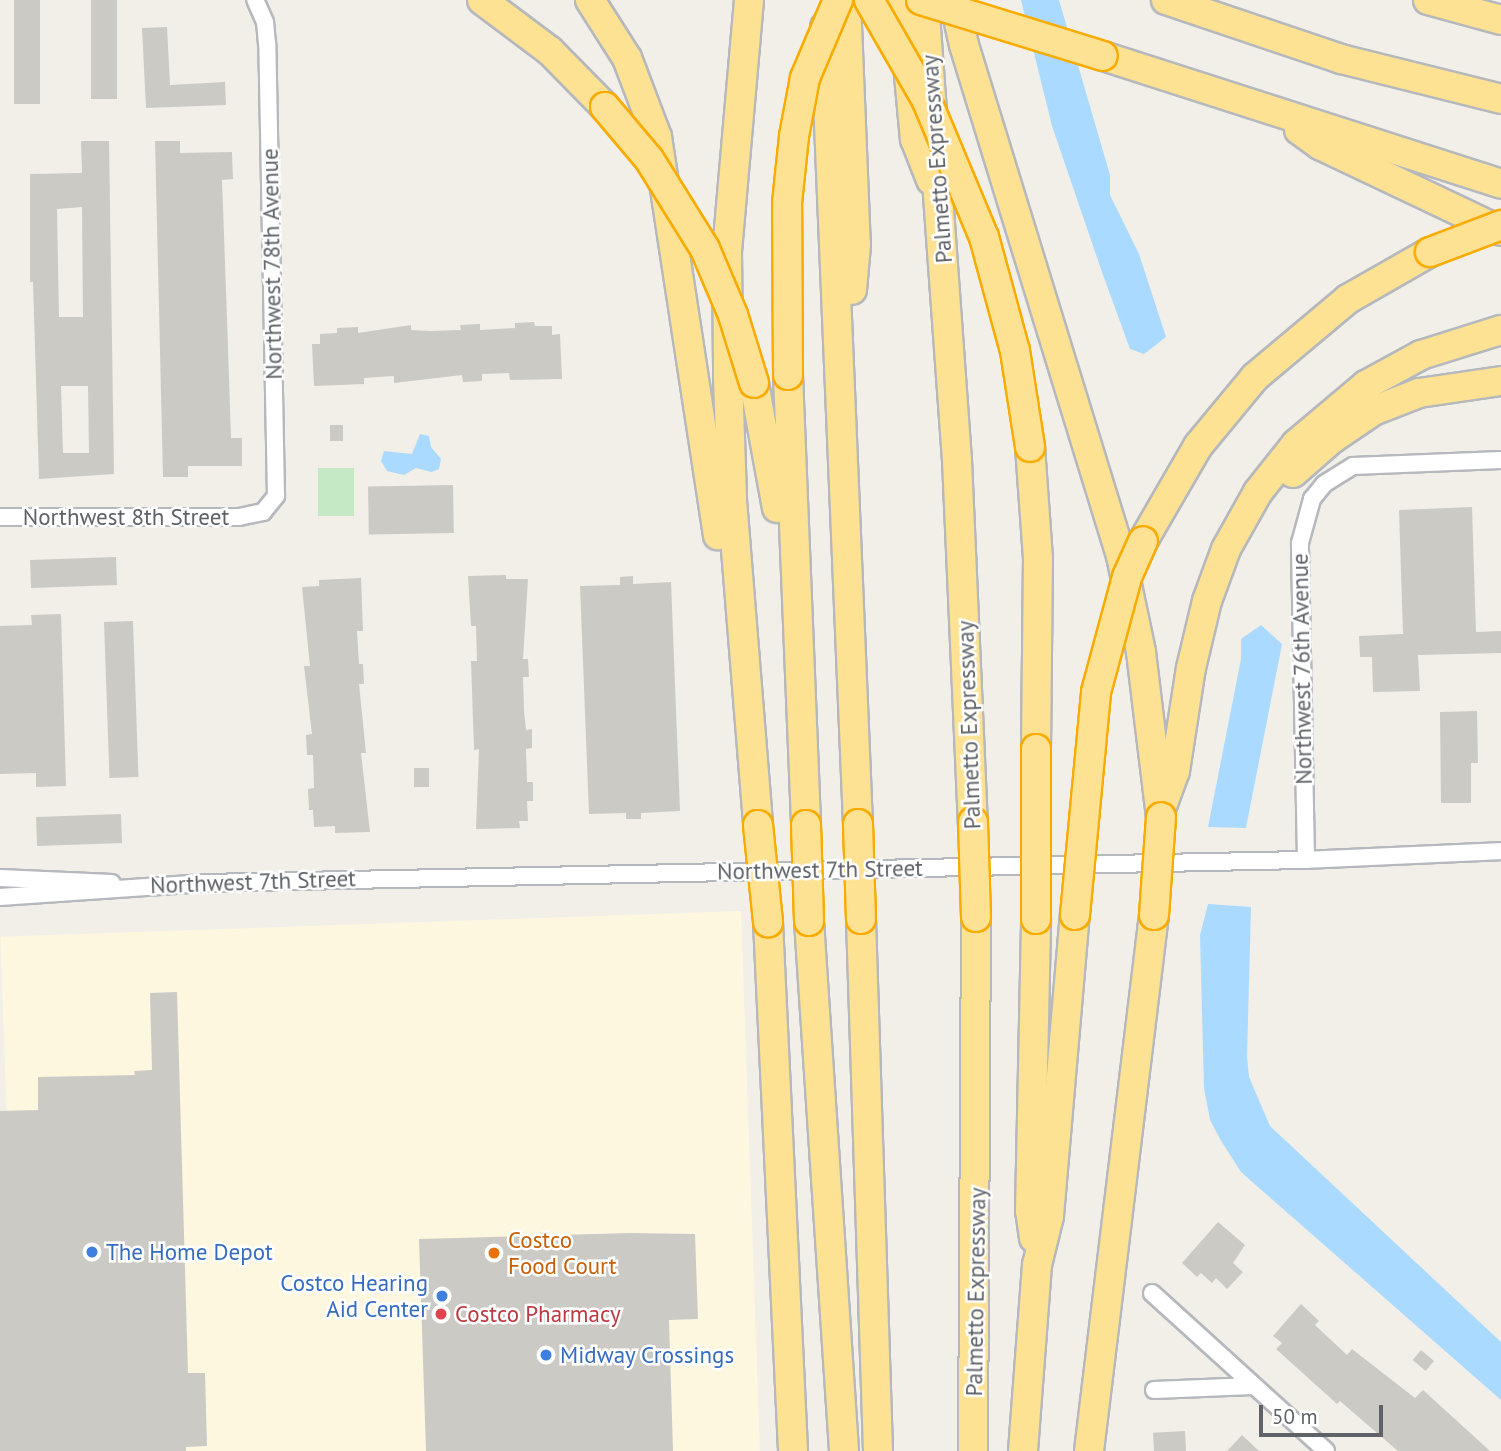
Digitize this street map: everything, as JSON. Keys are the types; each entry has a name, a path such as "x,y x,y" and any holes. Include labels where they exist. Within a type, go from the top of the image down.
{"highway":[{"path":"482,0 550,51 604,107 656,169 705,249 733,315 754,383 776,486 787,652 806,825"},
{"path":"590,0 628,58 664,165 734,646 747,699"},
{"path":"749,0 727,250 730,444 747,699 768,922 793,1451"},
{"path":"824,0 844,401 878,1451"},
{"path":"838,0 805,78 794,136 787,215 788,375 809,921 844,1451"},
{"path":"844,401 856,246 846,0"},
{"path":"869,0 927,100 976,215 1015,351 1030,447 1038,558 1036,919 1030,1211 1037,1265"},
{"path":"902,0 915,139 940,202"},
{"path":"923,0 1501,184"},
{"name":"Palmetto Expressway","path":"923,0 940,202 973,822 976,917 973,1451"},
{"path":"954,0 967,58 1121,556 1141,652 1161,813 1154,915 1088,1451"},
{"path":"1166,0 1341,59 1501,99"},
{"path":"1428,0 1501,20"},
{"path":"1274,111 1320,145 1501,231"},
{"path":"1023,1451 1037,1265 1049,1216 1096,692 1127,578 1143,541 1186,462 1255,377 1348,299 1430,252 1501,225"},
{"path":"1161,813 1175,771 1198,633 1226,549 1276,468 1342,402 1421,355 1501,330"},
{"path":"1226,549 1313,453 1373,411 1419,393 1501,382"}],"street":[{"name":"Northwest 78th Avenue","path":"252,516 272,503 279,479 267,44 265,22 255,0"},
{"name":"Northwest 76th Avenue","path":"1306,860 1300,543 1305,515 1324,484 1353,466 1371,463 1501,460"},
{"name":"Northwest 8th Street","path":"0,517 252,516"},
{"name":"Northwest 7th Street","path":"0,897 138,886 1306,860 1501,851"},
{"name":"Northwest 7th Street","path":"0,878 138,886"},
{"path":"1152,1293 1325,1451"},
{"path":"1154,1390 1253,1386"}],"shaded area":[{"path":"741,911 760,1451 18,1451 0,937"}],"green space":[{"path":"318,468 354,468 354,516 318,516"}],"water":[{"path":"1021,0 1059,0 1110,175 1110,195 1139,254 1166,337 1144,354 1130,349 1103,275 1052,126"},
{"path":"420,434 429,436 431,447 441,459 439,469 431,472 416,468 404,475 387,471 381,461 384,451 412,454"},
{"path":"1261,625 1282,644 1246,828 1208,827 1241,659 1241,639"},
{"path":"1208,904 1251,907 1247,1057 1249,1077 1270,1126 1501,1342 1501,1400 1241,1172 1220,1139 1210,1120 1204,1088 1200,935"}],"building":[{"path":"14,0 40,0 40,104 14,104"},
{"path":"91,0 117,0 117,99 91,99"},
{"path":"167,27 170,85 225,82 226,105 146,108 142,28"},
{"path":"81,141 109,141 114,474 39,479 33,282 30,282 30,174 82,173","holes":["82,207 83,317 59,317 57,209","61,386 88,386 89,453 63,453"]},
{"path":"155,141 180,141 180,153 232,152 233,179 222,180 231,438 242,438 242,466 188,466 188,477 163,477"},
{"path":"534,322 535,326 552,326 552,335 560,334 562,379 510,380 509,373 482,374 482,381 463,382 462,375 394,383 394,376 364,378 364,384 314,386 312,344 320,344 320,334 337,333 337,328 358,327 358,333 411,325 411,330 430,331 461,330 460,325 480,324 480,330 515,328 515,323"},
{"path":"330,425 343,425 343,441 330,441"},
{"path":"453,485 454,533 369,534 368,486"},
{"path":"1472,507 1476,632 1501,631 1501,653 1418,655 1420,691 1373,692 1372,657 1360,657 1359,636 1403,634 1399,510"},
{"path":"116,557 117,585 31,588 30,560"},
{"path":"506,575 506,579 528,579 523,659 528,659 529,677 523,677 526,730 532,729 532,748 526,749 527,782 533,782 533,801 527,801 528,821 519,821 520,828 476,829 479,749 474,750 471,661 477,661 476,626 471,626 468,576"},
{"path":"633,576 633,584 671,582 680,811 641,813 641,819 626,819 626,813 589,814 580,586 620,585 620,577"},
{"path":"361,578 363,631 357,631 359,664 363,664 364,684 359,684 366,753 361,753 370,832 335,833 335,826 314,827 313,810 309,810 308,789 314,788 313,755 307,755 306,735 312,734 304,666 310,666 302,587 319,586 319,580"},
{"path":"61,614 66,786 36,787 36,773 0,774 0,626 32,625 31,615"},
{"path":"133,621 138,777 109,778 104,622"},
{"path":"1477,711 1478,763 1471,763 1471,803 1441,803 1440,712"},
{"path":"414,768 429,768 429,787 414,787"},
{"path":"121,814 122,843 37,846 36,817"},
{"name":"The Home Depot","path":"177,992 188,1373 205,1373 207,1446 186,1447 186,1451 0,1451 0,1111 38,1110 38,1077 135,1075 134,1071 152,1070 150,993"},
{"path":"1218,1222 1245,1245 1233,1263 1243,1272 1227,1289 1216,1278 1212,1283 1201,1273 1197,1277 1182,1263"},
{"name":"Midway Crossings","path":"629,1233 695,1234 698,1319 669,1320 673,1451 426,1451 419,1239"},
{"path":"1301,1304 1319,1321 1315,1325 1347,1355 1352,1349 1415,1398 1423,1390 1490,1451 1398,1451 1340,1401 1337,1404 1276,1349 1282,1343 1273,1336"},
{"path":"1421,1350 1434,1361 1426,1371 1413,1360"},
{"path":"1185,1431 1186,1451 1154,1451 1153,1433"},
{"path":"1242,1435 1259,1451 1227,1451"}],"place":[{"name":"The Home Depot","path":"92,1252"},
{"name":"Costco Food Court","path":"494,1253"},
{"name":"Costco Hearing Aid Center","path":"442,1296"},
{"name":"Costco Pharmacy","path":"441,1314"},
{"name":"Midway Crossings","path":"546,1355"}]}
